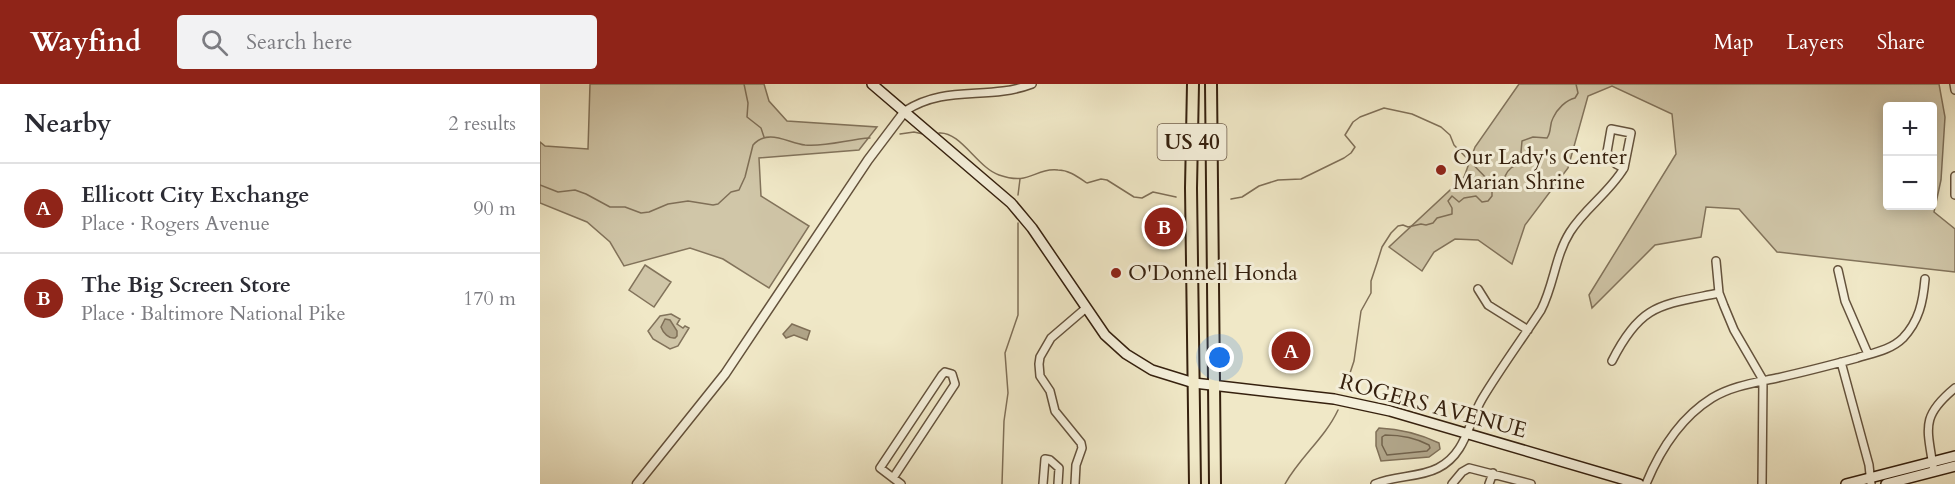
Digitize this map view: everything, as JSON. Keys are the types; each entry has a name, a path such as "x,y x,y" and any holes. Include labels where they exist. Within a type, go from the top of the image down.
{"main road":[{"name":"ROGERS AVENUE","path":"872,84 1011,202 1032,228 1105,334 1126,354 1161,374 1214,387 1349,402 1390,411 1639,484"},
{"name":"US 40","path":"1192,84 1195,484"},
{"name":"US 40","path":"1210,84 1215,484"},
{"path":"1886,484 1955,456"},
{"path":"1846,484 1871,481 1933,466 1955,466"}],"street":[{"path":"637,484 725,374 868,160 904,111 928,94 944,90 1011,88 1032,84"},
{"path":"1954,84 1955,90"},
{"path":"1375,484 1400,481 1419,475 1438,468 1451,459 1467,434 1482,399 1546,300 1559,255 1570,232 1587,210 1614,183 1624,168 1631,133 1611,129 1607,152 1616,164 1624,168"},
{"path":"1955,176 1955,195"},
{"path":"1716,261 1719,293 1734,330 1763,380 1762,484"},
{"path":"1838,270 1845,301 1868,354"},
{"path":"1646,484 1659,454 1676,431 1692,414 1720,394 1740,385 1841,362 1894,345 1915,323 1923,302 1925,279"},
{"path":"1478,289 1488,304 1528,330"},
{"path":"1612,361 1628,331 1644,316 1664,305 1719,293"},
{"path":"1075,484 1076,465 1082,443 1055,411 1050,391 1040,376 1039,364 1040,357 1051,338 1086,308"},
{"path":"1841,362 1871,481"},
{"path":"893,478 955,384 952,374 945,372 942,375 880,468 893,478 901,484"},
{"path":"1933,466 1928,441 1929,423 1934,408 1955,388"},
{"path":"1043,484 1045,459 1050,460 1059,468 1058,484"},
{"path":"1452,484 1462,472 1469,468 1531,484"},
{"path":"1489,484 1493,473"}],"shaded area":[{"path":"590,84 764,84 769,101 787,121 877,127 859,150 759,158 761,196 809,226 769,288 723,259 690,248 624,266 610,242 587,222 540,203 540,142 545,146 588,149"},
{"path":"1519,84 1939,84 1945,117 1941,180 1937,198 1937,102 1883,102 1883,210 1934,210 1955,229 1955,272 1777,252 1739,209 1706,207 1701,237 1655,245 1592,308 1589,295 1676,154 1672,114 1612,86 1588,96 1568,168 1525,225 1512,264 1478,240 1455,239 1434,252 1422,271 1389,247 1464,177 1475,147"},
{"path":"645,265 671,282 654,307 629,290"},
{"path":"671,314 680,319 677,324 683,328 685,326 689,328 678,346 670,349 653,339 648,331 660,316"}],"water":[{"path":"665,319 670,320 677,331 675,338 668,337 662,329"},
{"path":"792,324 810,331 807,340 794,335 786,338 783,334"},
{"path":"1379,428 1425,437 1439,443 1440,449 1429,457 1381,461 1376,446 1376,432"}],"waterway":[{"path":"744,84 748,103 747,117 761,128 764,137"},
{"path":"1231,199 1242,197 1259,186 1278,180 1301,179 1344,158 1355,147 1345,135 1353,122 1384,108 1412,114 1441,127 1450,135 1454,145 1493,185 1498,184 1511,168 1526,161 1521,152 1522,141 1533,137 1547,138 1557,111 1565,103 1575,98 1578,93 1576,84"},
{"path":"900,134 914,132 923,134"},
{"path":"939,133 954,138 991,171 1010,178 1025,178 1043,171 1062,170 1087,183 1101,179 1107,180 1134,197 1142,198 1153,192 1176,197"},
{"path":"540,185 558,192 575,190 610,207 625,207 641,213 668,204 688,201 713,205 718,204 731,192 739,190 745,177 753,145 759,140 772,137 798,144 813,145 870,138"},
{"path":"1018,195 1020,179"},
{"path":"1344,391 1354,361 1361,311 1371,293 1371,281 1382,247 1391,233 1398,226 1426,225 1433,223 1437,218 1452,214 1448,201 1452,196 1459,202 1464,198 1476,196 1482,202 1488,201 1492,196 1492,186"},
{"path":"1002,484 1004,421 1008,393 1005,353 1018,315 1018,223"},
{"path":"1285,484 1326,430 1338,410"}],"place":[{"name":"Our Lady's Center Marian Shrine","path":"1441,170"},
{"name":"The Big Screen Store","path":"1164,227"},
{"name":"O'Donnell Honda","path":"1116,273"},
{"name":"Ellicott City Exchange","path":"1291,351"}]}
